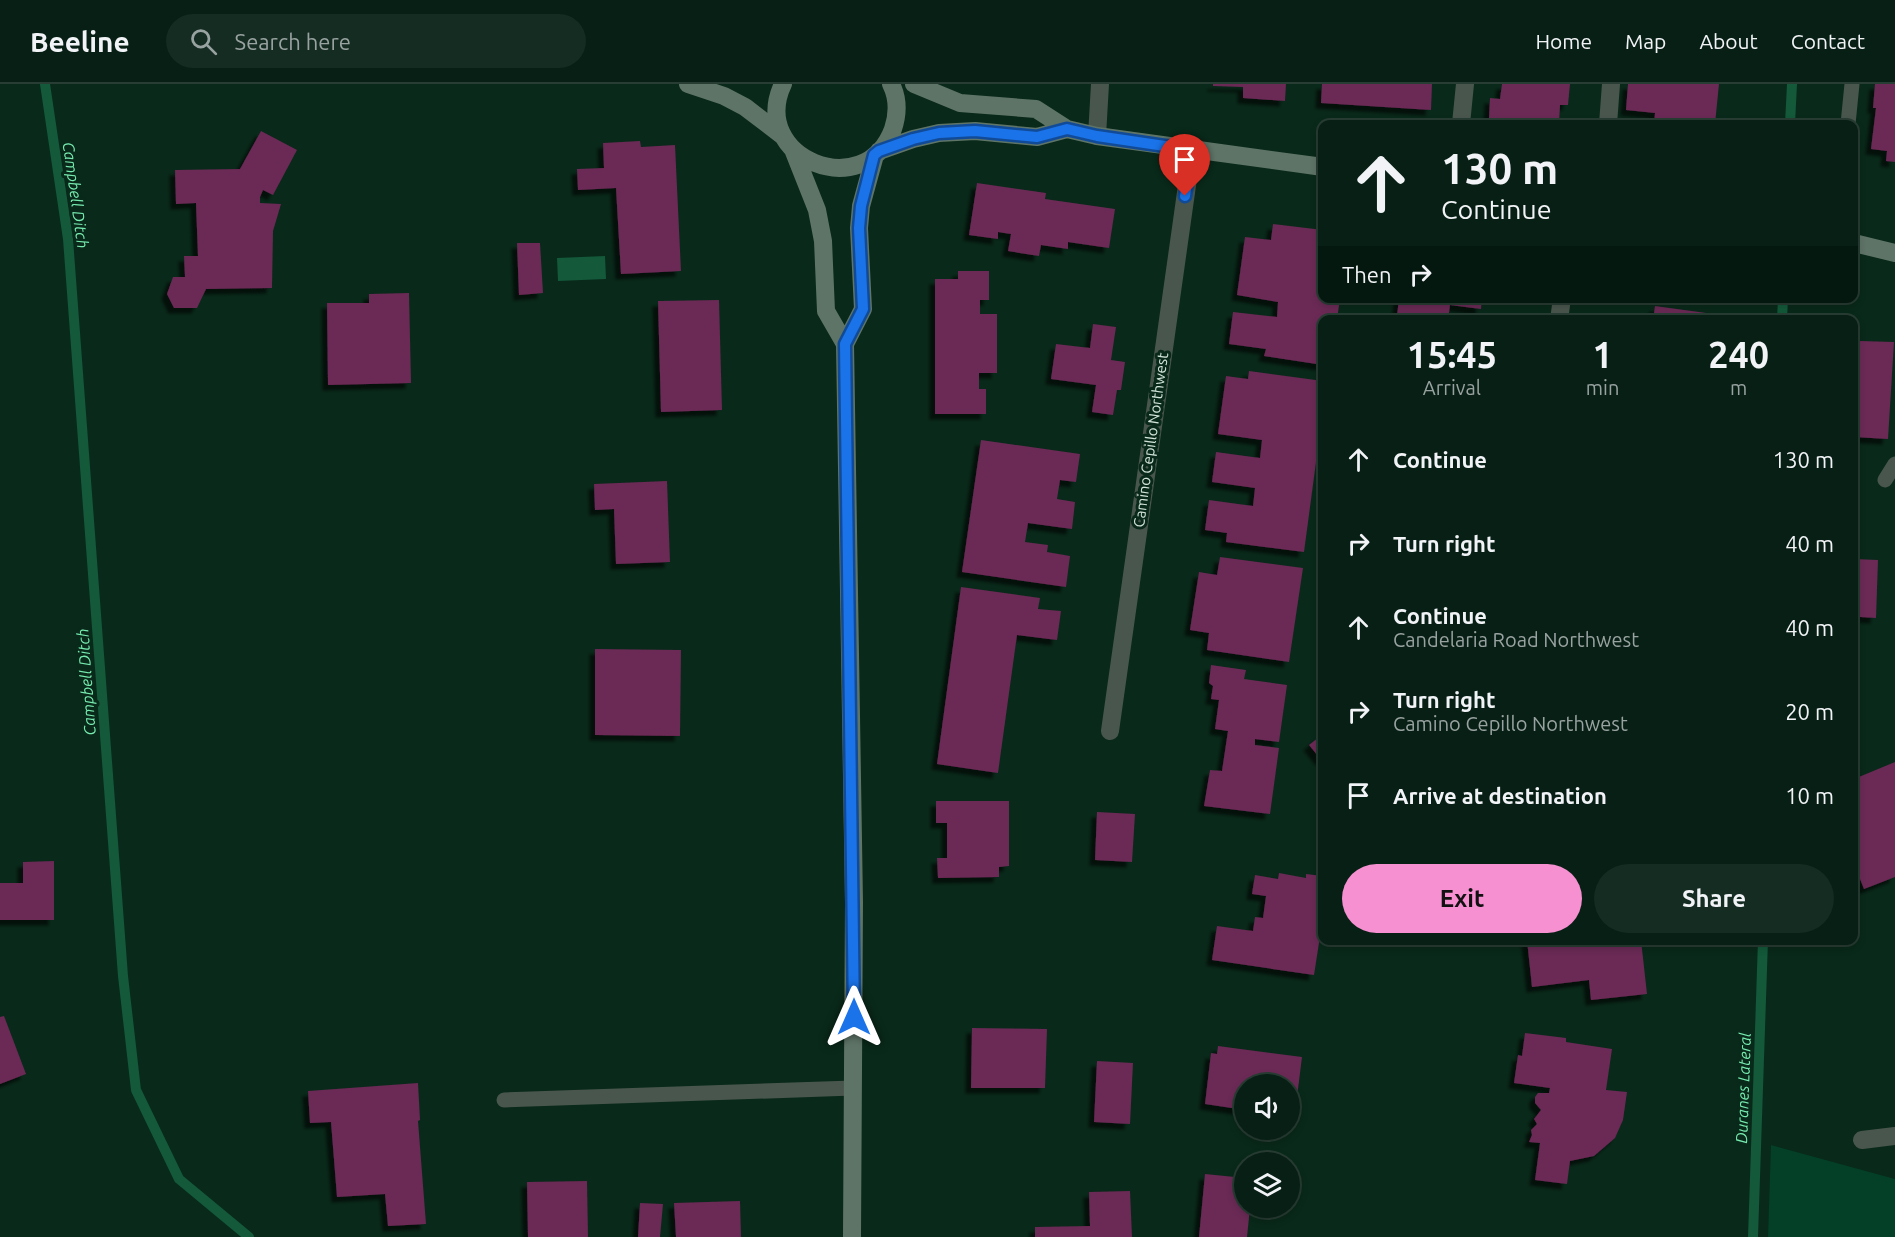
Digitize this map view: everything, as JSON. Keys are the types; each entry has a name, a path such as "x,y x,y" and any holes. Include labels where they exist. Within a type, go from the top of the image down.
{"main road":[{"path":"688,84 724,96 745,107 807,161 832,168 859,164 877,153 913,139 939,133 975,131 1037,137 1067,129"},
{"path":"783,84 777,106 778,121 817,210 823,241 826,311 845,344"},
{"path":"852,1237 854,902 845,344 863,309 859,228 861,206 877,153 890,137 896,121 897,104 891,84"},
{"path":"914,84 960,103 1036,109 1067,129 1097,136 1318,166"},
{"path":"1858,244 1895,253"}],"street":[{"path":"1097,136 1100,84"},
{"path":"1461,120 1465,84"},
{"path":"1608,120 1611,84"},
{"name":"Camino Cepillo Northwest","path":"1110,730 1192,150"},
{"path":"1862,1140 1895,1136"}],"lane":[{"path":"1848,120 1852,84"},
{"path":"1885,480 1895,464"},
{"path":"504,1100 854,1088"}],"shaded area":[{"path":"605,256 606,279 558,281 557,258"},
{"path":"1771,1145 1895,1179 1895,1237 1768,1237"}],"building":[{"path":"1213,84 1286,84 1285,101 1243,98 1243,87 1213,86"},
{"path":"1322,84 1432,84 1431,110 1321,103"},
{"path":"1502,84 1570,84 1568,105 1560,105 1559,120 1489,118 1490,98 1500,99"},
{"path":"1628,84 1719,84 1715,120 1654,120 1655,113 1626,110"},
{"path":"1875,84 1895,84 1895,162 1886,161 1887,151 1871,149 1876,108 1873,108"},
{"path":"261,131 297,150 273,195 263,190 260,197 260,203 281,204 273,231 272,288 206,289 197,308 174,308 167,294 173,277 185,277 184,256 198,256 196,203 176,204 175,170 240,169"},
{"path":"640,141 641,147 675,145 681,271 621,274 616,188 578,190 577,169 604,168 603,143"},
{"path":"977,183 1046,193 1045,199 1115,209 1109,248 1068,242 1068,249 1041,245 1039,256 1008,251 1011,234 998,232 998,239 969,235"},
{"path":"1273,224 1318,229 1318,303 1339,303 1338,315 1318,315 1318,364 1264,356 1266,349 1229,344 1233,312 1277,317 1278,302 1237,295 1245,237 1271,240"},
{"path":"517,243 540,243 543,293 519,295"},
{"path":"958,271 989,271 989,300 980,300 980,314 997,314 997,373 979,373 979,389 986,389 986,414 935,414 935,279 958,279"},
{"path":"409,293 411,383 328,385 327,303 369,303 369,294"},
{"path":"719,300 722,410 661,412 658,301"},
{"path":"1398,303 1482,303 1481,309 1450,305 1449,315 1397,315"},
{"path":"1655,306 1721,315 1654,315"},
{"path":"1093,324 1116,327 1111,360 1125,362 1121,390 1117,390 1113,415 1092,412 1096,385 1051,379 1056,344 1090,348"},
{"path":"1860,341 1894,342 1888,439 1858,437"},
{"path":"1249,371 1318,380 1318,447 1304,552 1226,542 1227,533 1205,530 1209,500 1253,506 1255,488 1212,482 1216,452 1260,458 1262,440 1218,434 1226,376 1248,379"},
{"path":"981,440 1080,454 1076,482 1060,480 1057,499 1075,502 1072,529 1028,523 1025,542 1048,545 1047,552 1070,556 1066,587 962,572"},
{"path":"667,481 670,562 616,564 614,509 595,510 594,484"},
{"path":"1220,557 1303,568 1289,662 1207,650 1209,633 1190,630 1199,572 1217,575"},
{"path":"1858,559 1878,560 1876,618 1860,617 1858,619"},
{"path":"961,587 1040,598 1038,609 1061,611 1057,640 1017,635 998,773 937,764"},
{"path":"595,649 681,650 680,736 595,735"},
{"path":"1211,665 1246,670 1244,679 1287,685 1279,742 1255,739 1255,745 1279,748 1270,814 1204,806 1210,770 1222,771 1228,731 1215,729 1219,700 1211,699 1213,686 1209,683"},
{"path":"1318,738 1318,756 1309,745"},
{"path":"1895,762 1895,877 1864,889 1858,874 1858,777"},
{"path":"936,801 1009,801 1009,866 999,867 999,877 938,878 937,858 947,858 947,823 936,823"},
{"path":"1097,812 1135,814 1132,862 1095,860"},
{"path":"54,861 54,920 0,920 0,883 23,883 23,862"},
{"path":"1279,873 1306,878 1306,874 1318,875 1319,945 1314,975 1212,960 1217,926 1253,931 1255,917 1263,918 1266,896 1252,894 1255,875 1278,879"},
{"path":"1528,945 1642,945 1647,994 1591,1000 1589,980 1532,987"},
{"path":"4,1016 26,1074 0,1084 0,1017"},
{"path":"972,1028 1047,1029 1045,1088 971,1088"},
{"path":"1525,1033 1566,1038 1566,1042 1612,1049 1606,1090 1627,1092 1623,1120 1615,1138 1594,1156 1570,1161 1567,1184 1535,1180 1540,1143 1529,1142 1532,1135 1531,1130 1537,1124 1534,1119 1541,1110 1535,1103 1535,1097 1538,1093 1549,1093 1550,1088 1514,1083 1518,1055 1522,1056"},
{"path":"1218,1046 1302,1057 1300,1074 1234,1074 1234,1108 1205,1104 1211,1053 1217,1054"},
{"path":"1097,1061 1133,1063 1130,1124 1094,1122"},
{"path":"418,1083 420,1120 418,1121 426,1224 388,1226 385,1194 337,1197 331,1122 310,1123 308,1091"},
{"path":"1205,1174 1234,1177 1234,1218 1249,1218 1247,1237 1199,1237"},
{"path":"587,1181 588,1237 528,1237 527,1182"},
{"path":"1130,1191 1132,1237 1035,1237 1035,1227 1090,1226 1089,1192"},
{"path":"740,1201 741,1237 676,1237 674,1203"},
{"path":"640,1203 663,1204 660,1237 638,1237"}],"waterway":[{"name":"Campbell Ditch","path":"45,84 68,239 123,976 136,1090 179,1179 249,1237"},
{"name":"Duranes Lateral","path":"1790,120 1792,84"},
{"name":"Duranes Lateral","path":"1782,315 1783,303"},
{"name":"Duranes Lateral","path":"1753,1237 1763,945"}],"route":[{"path":"854,1017 845,344 863,309 859,228 861,206 874,155 879,151 913,139 939,133 975,131 1037,137 1067,129 1097,136 1192,150 1185,196"}]}
